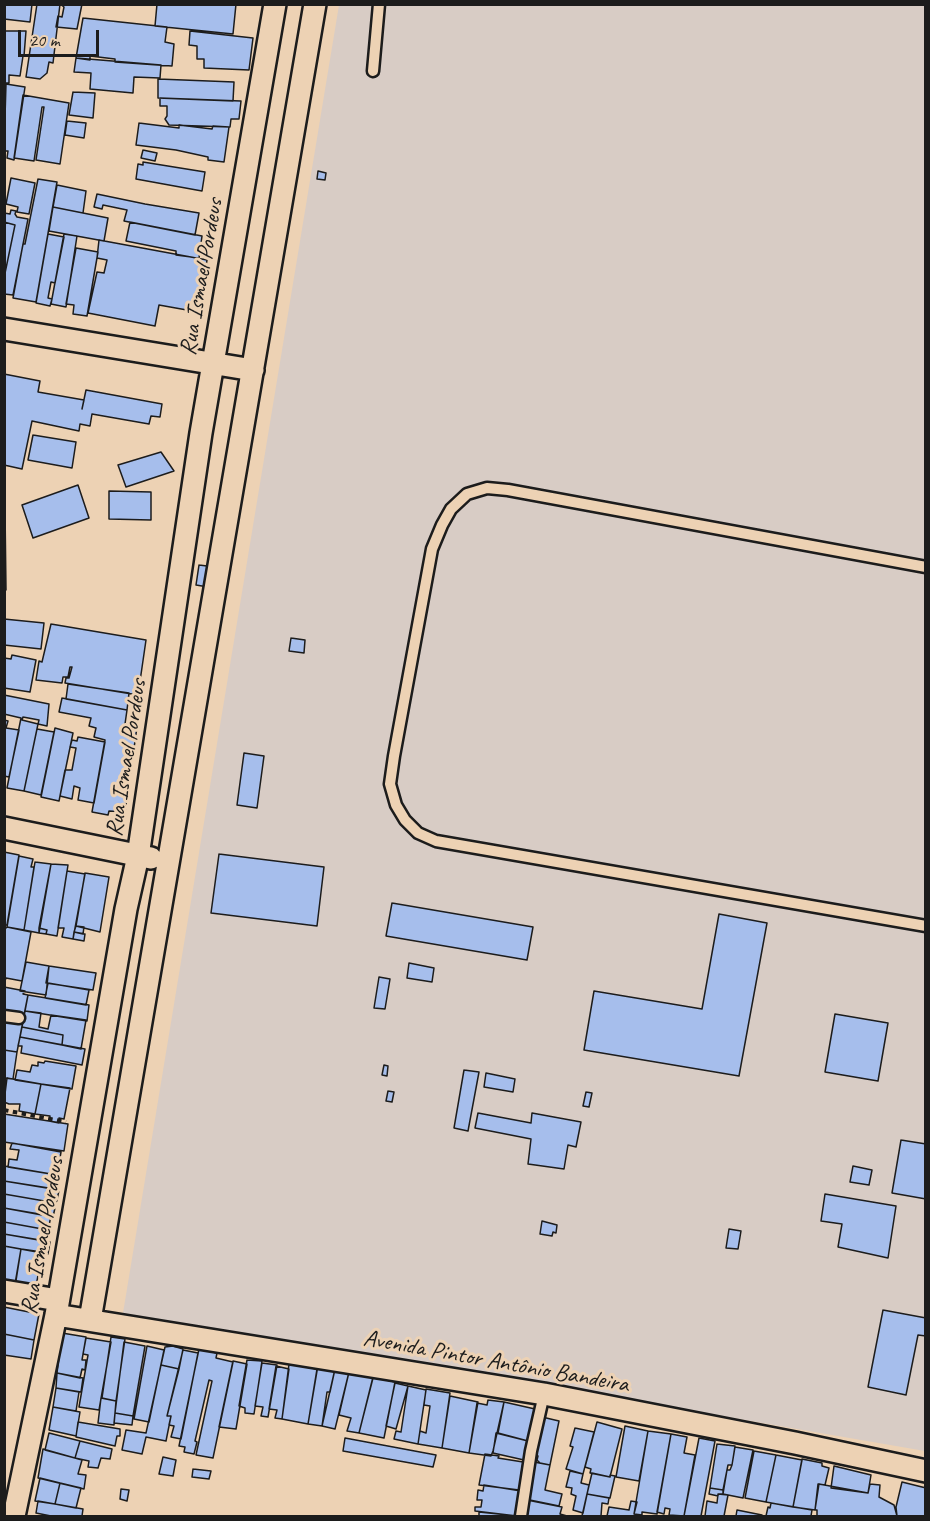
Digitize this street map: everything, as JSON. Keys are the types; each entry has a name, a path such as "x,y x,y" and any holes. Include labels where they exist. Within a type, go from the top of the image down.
{"street":[{"name":"Rua Ismael Pordeus","path":"14,1516 57,1308 126,909 138,856 212,365 275,4"},
{"path":"90,1320 315,4"},
{"path":"4,328 212,365 253,370"},
{"path":"4,828 138,856 168,860"},
{"name":"Avenida Pintor Antônio Bandeira","path":"4,1291 90,1320 544,1394 926,1471"}],"lane":[{"path":"373,71 379,4"},
{"path":"926,567 508,490 487,488 467,494 451,509 432,549 390,784 396,805 405,820 418,833 436,842 926,926"},
{"path":"4,1016 19,1018"},
{"path":"521,1516 531,1451 544,1394"}],"path":[{"path":"4,1110 88,1127"}],"shaded area":[{"path":"339,5 925,5 925,1451 123,1313"}],"building":[{"path":"4,4 32,4 30,22 4,19"},
{"path":"37,4 60,4 53,63 49,62 47,73 40,79 26,77"},
{"path":"60,4 82,4 77,29 56,27 58,16 62,17 64,7"},
{"path":"157,4 236,4 233,34 155,26"},
{"path":"83,18 167,27 165,42 174,44 172,66 115,62 115,59 90,56 90,60 76,58"},
{"path":"4,31 26,31 20,76 9,75 9,83 4,83"},
{"path":"190,31 253,38 249,70 204,68 204,59 197,59 197,46 189,45"},
{"path":"76,58 161,65 160,78 134,77 133,93 90,89 91,73 74,72"},
{"path":"158,79 234,82 233,101 158,98"},
{"path":"6,84 25,87 14,160 7,158 8,151 4,151"},
{"path":"73,92 95,93 93,118 69,115"},
{"path":"23,95 69,103 60,164 36,160 44,107 42,107 34,161 14,158"},
{"path":"160,98 241,101 239,119 231,119 230,127 169,125 165,119 167,106 160,106"},
{"path":"67,121 86,123 84,138 65,135"},
{"path":"139,123 179,128 179,125 212,129 213,126 229,127 224,162 208,160 208,157 176,150 136,145"},
{"path":"143,150 157,153 155,161 141,158"},
{"path":"143,162 205,172 202,191 136,179 138,164 143,165"},
{"path":"318,171 326,173 325,180 317,179"},
{"path":"11,178 35,183 29,214 17,212 18,207 6,204"},
{"path":"38,179 57,182 36,302 13,298"},
{"path":"57,185 86,191 83,213 53,207"},
{"path":"97,194 199,213 195,235 124,221 127,210 103,205 102,209 94,207"},
{"path":"53,207 108,218 104,241 49,231"},
{"path":"11,210 16,211 17,217 28,219 13,295 4,294 4,278 15,225 4,222 4,213 10,214"},
{"path":"4,222 15,225 4,278"},
{"path":"130,222 202,236 199,258 176,255 176,251 126,241"},
{"path":"48,234 64,237 55,283 51,282 48,298 52,299 50,306 36,303"},
{"path":"64,234 77,236 66,307 51,304"},
{"path":"99,240 207,260 198,312 159,305 155,326 88,313 97,272 104,273 107,260 97,258"},
{"path":"76,248 98,252 87,316 73,314 74,305 66,304"},
{"path":"4,374 40,381 38,392 84,400 86,390 162,404 160,417 151,416 149,424 92,414 90,426 80,424 79,431 32,421 22,469 4,465"},
{"path":"33,435 76,442 72,468 28,460"},
{"path":"161,452 174,471 126,487 118,465"},
{"path":"78,485 89,518 33,538 22,505"},
{"path":"109,491 151,492 151,520 109,519"},
{"path":"4,509 6,590 4,590"},
{"path":"199,565 215,567 208,587 196,585"},
{"path":"4,619 44,623 41,649 4,645"},
{"path":"51,624 146,640 138,695 65,683 66,678 69,678 72,667 70,667 68,677 63,677 62,683 36,680 39,661 42,662"},
{"path":"291,638 305,640 304,653 289,651"},
{"path":"12,655 36,660 30,692 4,688 4,658 11,659"},
{"path":"68,684 129,693 127,710 66,699"},
{"path":"4,695 49,704 47,726 38,724 24,791 7,788 21,718 4,714","holes":["23,717 39,720 38,724 22,720"]},
{"path":"62,698 127,710 125,724 137,727 125,812 109,811 108,815 92,812 105,740 94,737 96,728 89,726 91,718 59,712"},
{"path":"4,720 8,721 6,728 19,730 9,777 4,776"},
{"path":"55,728 73,733 59,801 41,797"},
{"path":"37,729 54,732 41,795 24,791"},
{"path":"78,737 105,742 94,803 78,800 80,788 74,786 72,799 60,796 65,770 72,770 76,748 70,747 72,740 77,741"},
{"path":"244,753 264,756 257,808 237,805"},
{"path":"4,852 19,855 7,925 4,925"},
{"path":"219,854 324,867 317,926 211,913"},
{"path":"19,856 33,859 31,867 34,867 24,930 7,927"},
{"path":"35,862 51,864 39,933 24,930"},
{"path":"51,864 68,865 57,936 46,934 47,930 39,928"},
{"path":"67,871 85,874 73,939 62,937 64,928 58,928"},
{"path":"85,873 109,877 100,932 76,926"},
{"path":"392,903 533,927 527,960 386,936"},
{"path":"719,914 767,923 739,1076 584,1050 594,991 702,1009"},
{"path":"76,926 84,927 83,934 74,932"},
{"path":"7,927 31,932 22,981 6,978 4,984 4,930"},
{"path":"39,928 47,930 46,934 39,933"},
{"path":"74,932 85,934 84,941 73,939"},
{"path":"26,962 49,966 46,995 20,991"},
{"path":"409,963 434,968 432,982 407,978"},
{"path":"49,966 96,973 93,990 46,983"},
{"path":"379,977 390,979 385,1009 374,1008"},
{"path":"48,983 89,990 86,1005 45,998"},
{"path":"4,987 25,991 23,994 28,995 24,1015 4,1011"},
{"path":"28,995 89,1005 87,1021 25,1011"},
{"path":"25,1011 41,1013 39,1027 48,1029 51,1015 86,1020 81,1049 62,1045 63,1035 22,1027"},
{"path":"835,1014 888,1023 878,1081 825,1072"},
{"path":"4,1018 23,1021 17,1052 4,1050"},
{"path":"22,1027 63,1035 62,1045 20,1037"},
{"path":"20,1037 85,1049 82,1065 21,1053 22,1046 18,1046"},
{"path":"4,1050 17,1052 13,1079 4,1078"},
{"path":"45,1061 76,1066 72,1089 15,1080 17,1070 30,1072 32,1065 38,1066 38,1062 44,1063"},
{"path":"384,1065 388,1066 387,1076 382,1075"},
{"path":"464,1070 479,1072 468,1131 454,1128"},
{"path":"486,1073 515,1079 513,1092 484,1087"},
{"path":"7,1078 41,1084 35,1114 19,1111 20,1104 4,1102"},
{"path":"41,1084 70,1088 64,1119 59,1118 59,1123 49,1121 50,1116 35,1114"},
{"path":"388,1091 394,1092 392,1102 386,1101"},
{"path":"586,1092 592,1093 589,1107 583,1106"},
{"path":"478,1113 531,1123 532,1113 581,1122 576,1147 568,1145 564,1169 528,1164 531,1139 475,1128"},
{"path":"4,1114 68,1124 64,1151 4,1142"},
{"path":"901,1140 926,1144 926,1199 892,1193"},
{"path":"12,1143 61,1152 57,1175 8,1167 9,1159 17,1160 19,1150 10,1149"},
{"path":"4,1166 57,1175 55,1189 4,1181"},
{"path":"853,1166 872,1170 869,1185 850,1182"},
{"path":"4,1181 59,1190 56,1203 4,1194"},
{"path":"4,1194 56,1203 53,1217 4,1208"},
{"path":"825,1194 896,1206 888,1258 838,1247 842,1224 821,1221"},
{"path":"4,1208 51,1216 48,1230 4,1222"},
{"path":"542,1221 557,1225 556,1233 553,1232 552,1236 540,1234"},
{"path":"4,1222 48,1230 46,1241 4,1234"},
{"path":"729,1229 741,1231 738,1249 726,1248"},
{"path":"4,1234 50,1242 48,1254 4,1246"},
{"path":"4,1246 21,1249 15,1287 4,1284"},
{"path":"21,1249 42,1252 36,1287 15,1284"},
{"path":"4,1307 39,1314 34,1340 4,1334"},
{"path":"883,1310 926,1318 926,1336 918,1335 906,1395 868,1387"},
{"path":"62,1333 86,1337 82,1360 86,1360 85,1370 82,1369 80,1378 57,1373"},
{"path":"4,1334 34,1340 31,1359 4,1355"},
{"path":"111,1337 125,1339 116,1401 102,1398"},
{"path":"86,1338 111,1342 99,1410 79,1407 88,1355 83,1354"},
{"path":"124,1342 145,1346 133,1416 115,1413"},
{"path":"147,1346 164,1350 149,1422 134,1419"},
{"path":"173,1346 183,1349 179,1369 161,1365 165,1347"},
{"path":"199,1349 217,1353 216,1358 233,1362 213,1458 196,1455 212,1381 209,1380 194,1454 184,1452 185,1447 179,1446"},
{"path":"183,1350 198,1353 181,1439 171,1437 174,1426 169,1425 171,1416 167,1416"},
{"path":"247,1360 262,1361 254,1414 245,1413 245,1408 239,1406"},
{"path":"233,1361 247,1364 236,1429 219,1427"},
{"path":"262,1363 277,1365 268,1417 261,1416 263,1407 255,1406"},
{"path":"289,1364 317,1369 308,1424 282,1419"},
{"path":"161,1365 179,1369 167,1416 171,1416 166,1441 146,1437 142,1454 122,1450 126,1430 146,1433"},
{"path":"318,1365 335,1369 330,1392 327,1392 322,1426 308,1424"},
{"path":"276,1366 289,1369 282,1419 275,1418 277,1410 269,1409"},
{"path":"335,1369 349,1372 335,1429 322,1426"},
{"path":"349,1372 373,1378 359,1433 347,1431 351,1418 339,1415"},
{"path":"57,1373 83,1378 81,1392 56,1388"},
{"path":"373,1377 395,1382 384,1438 359,1433"},
{"path":"395,1383 408,1386 396,1429 386,1426"},
{"path":"408,1386 426,1390 418,1444 394,1439 396,1431 401,1432"},
{"path":"56,1388 79,1392 76,1411 53,1407"},
{"path":"426,1389 450,1393 442,1448 418,1444 420,1431 426,1433 430,1406 424,1405"},
{"path":"450,1396 478,1402 469,1453 442,1448"},
{"path":"101,1398 116,1401 114,1425 98,1423"},
{"path":"488,1400 504,1402 493,1451 491,1456 469,1453 477,1403 487,1405"},
{"path":"504,1402 535,1409 528,1441 498,1433"},
{"path":"53,1407 80,1412 76,1436 49,1430"},
{"path":"115,1413 133,1416 132,1425 114,1423"},
{"path":"542,1417 559,1421 550,1465 540,1463 537,1460 538,1456 534,1455"},
{"path":"78,1422 120,1429 120,1436 117,1436 115,1446 76,1437"},
{"path":"597,1422 622,1429 610,1477 590,1473 591,1469 585,1467"},
{"path":"625,1426 648,1431 639,1481 616,1477"},
{"path":"575,1428 594,1432 583,1474 566,1469 573,1447 570,1446"},
{"path":"648,1431 671,1434 657,1514 642,1512 642,1515 634,1514"},
{"path":"49,1433 80,1441 75,1458 45,1450"},
{"path":"496,1433 528,1441 524,1460 493,1453"},
{"path":"671,1434 687,1437 684,1453 695,1455 684,1516 669,1515 670,1509 665,1508 664,1514 657,1512"},
{"path":"345,1438 436,1455 433,1467 343,1451"},
{"path":"699,1438 715,1441 701,1516 684,1516"},
{"path":"80,1441 112,1449 110,1459 101,1458 98,1468 88,1467 89,1461 75,1458"},
{"path":"717,1444 735,1446 732,1465 728,1465 723,1490 710,1488"},
{"path":"735,1447 753,1450 743,1498 723,1494 727,1470 730,1470 732,1465"},
{"path":"43,1449 82,1460 78,1474 86,1475 84,1489 38,1478"},
{"path":"754,1451 776,1455 766,1502 745,1498"},
{"path":"485,1454 523,1462 519,1490 479,1485"},
{"path":"776,1455 802,1460 793,1507 766,1502"},
{"path":"163,1457 176,1460 173,1476 159,1474"},
{"path":"802,1459 822,1463 822,1466 829,1468 825,1485 818,1484 815,1510 793,1507"},
{"path":"534,1462 550,1465 545,1490 562,1494 559,1506 525,1499"},
{"path":"834,1466 871,1475 868,1493 831,1488"},
{"path":"193,1469 211,1471 209,1479 192,1477"},
{"path":"570,1471 583,1474 581,1483 589,1485 583,1513 573,1510 576,1496 571,1494 572,1488 566,1487"},
{"path":"592,1473 615,1476 610,1498 587,1494"},
{"path":"40,1478 60,1483 55,1504 35,1501"},
{"path":"902,1482 926,1488 926,1516 897,1516 896,1507"},
{"path":"60,1483 81,1488 76,1508 55,1504"},
{"path":"819,1484 868,1493 870,1484 880,1485 879,1497 894,1505 897,1516 817,1516 817,1510 815,1510"},
{"path":"484,1485 521,1491 517,1516 475,1511 475,1507 481,1507 482,1500 477,1500 478,1490 483,1491"},
{"path":"710,1488 723,1490 723,1494 718,1494 718,1496 709,1494"},
{"path":"121,1489 129,1490 127,1501 120,1499"},
{"path":"587,1494 609,1498 608,1504 602,1503 601,1516 582,1516"},
{"path":"718,1494 728,1495 724,1516 705,1516 707,1501 717,1503"},
{"path":"527,1500 562,1507 560,1514 567,1516 524,1516"},
{"path":"38,1501 83,1509 82,1516 51,1516 36,1513"},
{"path":"631,1501 637,1502 634,1514 638,1516 607,1516 609,1507 629,1510"},
{"path":"771,1503 812,1510 811,1516 766,1516"},
{"path":"737,1510 762,1515 762,1516 736,1516"},
{"path":"479,1512 518,1516 479,1516"}]}
